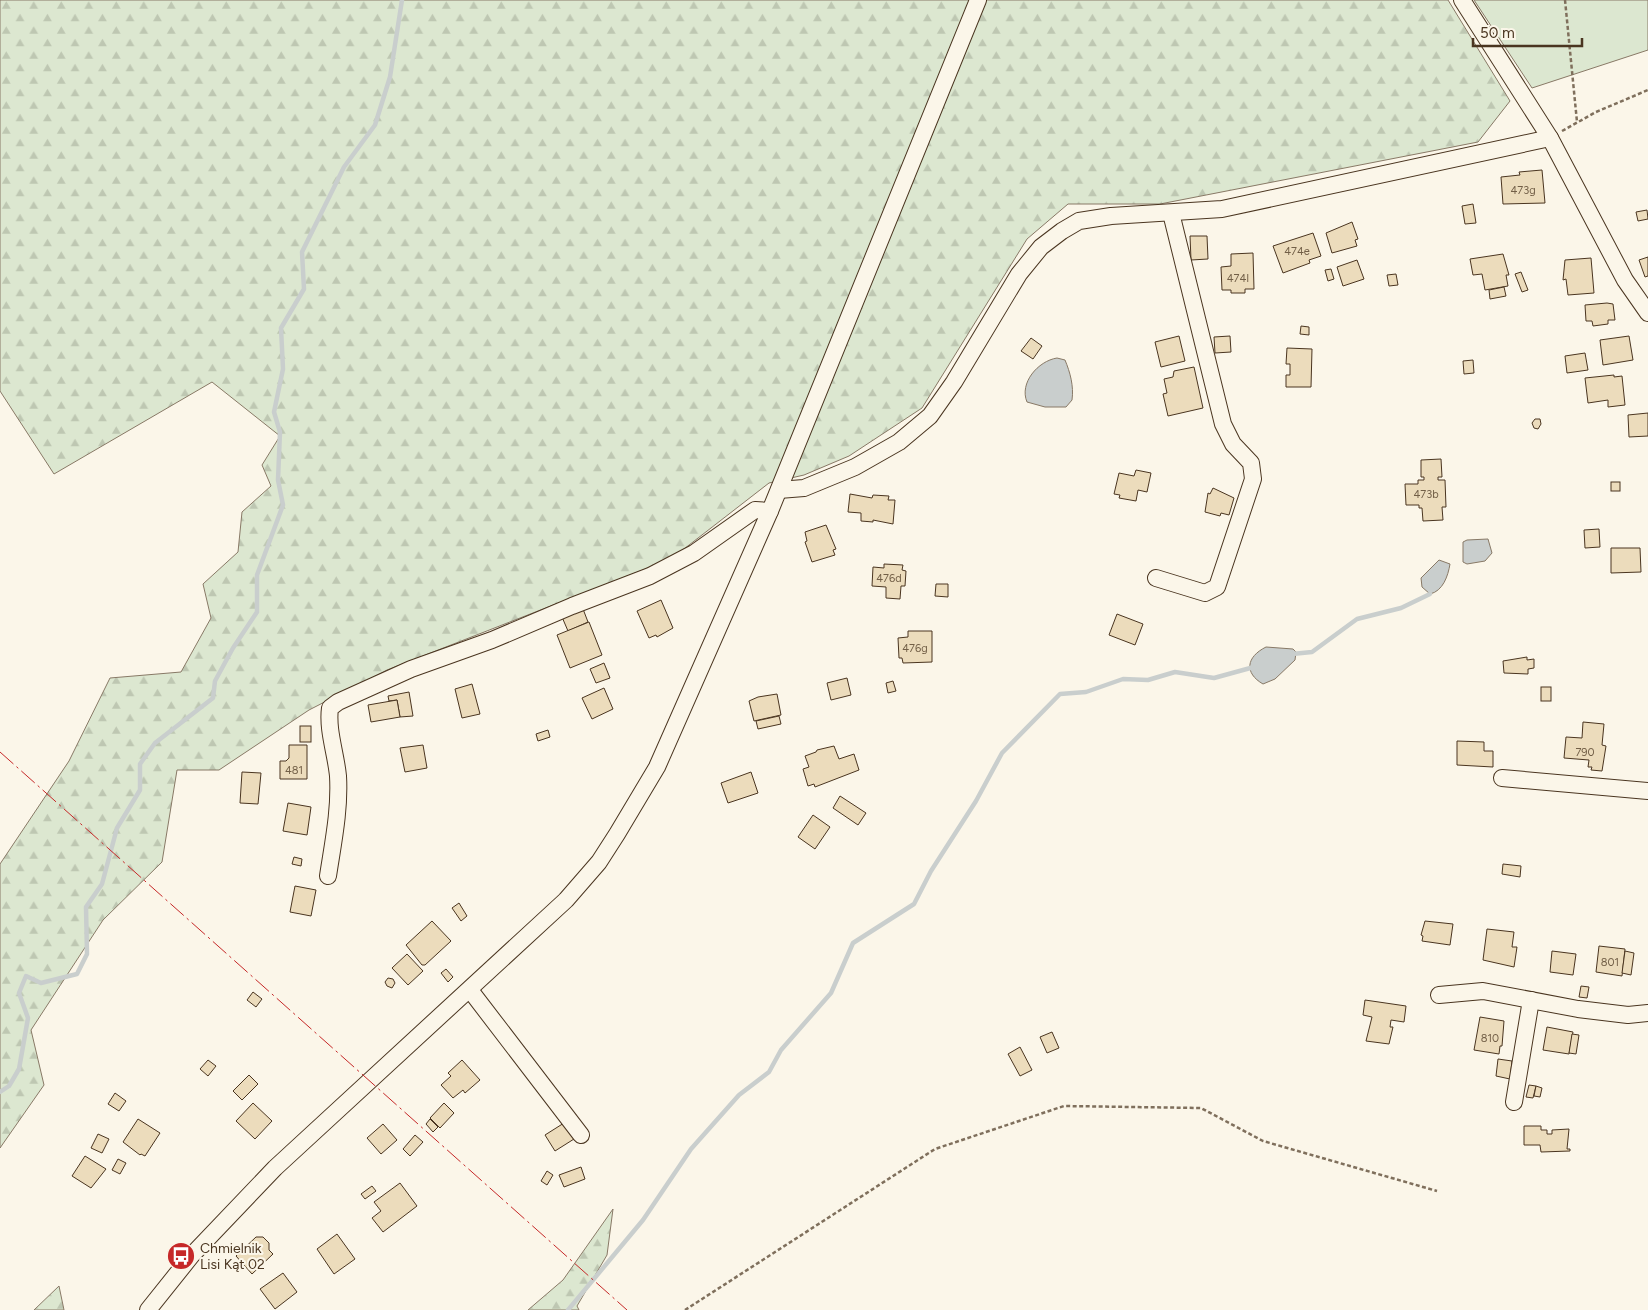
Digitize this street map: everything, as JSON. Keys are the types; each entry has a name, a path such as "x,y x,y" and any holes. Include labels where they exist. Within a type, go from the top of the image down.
{"street":[{"path":"148,1310 192,1255 275,1168 566,900 598,862 618,834 657,767 770,511 978,0"},
{"path":"1462,0 1550,138 1602,237 1642,294 1648,313"},
{"path":"779,490 804,488 855,467 900,442 930,416 954,382 1019,274 1041,247 1079,221 1111,216 1222,209 1550,138"},
{"path":"1156,578 1205,593 1217,587 1253,479 1251,463 1233,444 1223,424 1171,213"},
{"path":"328,876 337,820 338,778 329,720 330,708 338,702 411,669 492,640 650,576 694,553 755,510 770,511"},
{"path":"1502,778 1648,790"},
{"path":"470,990 580,1135"},
{"path":"1440,995 1482,992 1628,1015 1648,1013"},
{"path":"1514,1102 1531,1000"}],"path":[{"path":"1565,0 1578,122"},
{"path":"1550,138 1596,112 1648,90"},
{"path":"685,1310 707,1294 935,1149 1064,1106 1201,1108 1263,1141 1437,1191"}],"green space":[{"path":"0,0 1448,0 1510,101 1478,142 1160,204 1068,204 1027,239 922,408 849,456 804,475 769,483 671,559 387,670 309,710 219,770 177,770 162,862 103,920 31,1030 44,1085 0,1148 0,864 69,761 110,678 181,672 211,618 203,584 238,552 242,512 271,486 262,465 280,436 212,382 54,474 0,391"},
{"path":"1474,0 1648,0 1648,50 1532,88"},
{"path":"613,1209 607,1255 577,1306 579,1310 528,1310 563,1280"},
{"path":"59,1286 64,1310 34,1310"}],"shaded area":[{"path":"1057,358 1065,360 1067,365 1072,384 1072,400 1066,407 1045,407 1027,402 1026,388 1032,374 1043,363"},
{"path":"1488,539 1492,553 1485,561 1467,564 1463,562 1463,542 1467,540"},
{"path":"1439,560 1450,564 1448,573 1442,586 1430,594 1422,587 1421,578"},
{"path":"1266,647 1293,649 1296,652 1295,660 1275,679 1263,684 1253,675 1250,665 1254,655"}],"building":[{"path":"1542,170 1545,203 1503,204 1501,177 1520,175 1519,172"},
{"path":"1473,204 1476,223 1465,224 1462,206"},
{"path":"1647,210 1648,219 1638,221 1636,212"},
{"path":"1352,222 1358,239 1355,240 1357,246 1332,253 1326,233"},
{"path":"1313,233 1321,256 1309,260 1310,263 1283,273 1273,246"},
{"path":"1190,236 1207,236 1208,259 1191,260"},
{"path":"1253,253 1254,289 1245,289 1245,293 1231,293 1231,290 1222,290 1221,267 1231,266 1231,254"},
{"path":"1503,254 1509,275 1506,275 1508,286 1485,290 1482,274 1473,275 1470,259"},
{"path":"1648,257 1648,276 1645,277 1639,260"},
{"path":"1591,258 1594,293 1568,295 1566,279 1563,280 1565,260"},
{"path":"1357,260 1364,279 1343,286 1337,267"},
{"path":"1331,269 1334,279 1328,281 1325,270"},
{"path":"1521,272 1528,290 1522,292 1515,274"},
{"path":"1396,274 1398,285 1389,286 1387,275"},
{"path":"1504,287 1506,296 1490,299 1489,290"},
{"path":"1613,304 1615,320 1608,320 1608,324 1593,326 1592,321 1586,321 1585,305"},
{"path":"1301,326 1309,327 1309,335 1300,334"},
{"path":"1179,336 1185,361 1161,367 1155,342"},
{"path":"1230,336 1231,352 1215,353 1214,337"},
{"path":"1629,336 1633,360 1603,365 1600,340"},
{"path":"1031,338 1042,346 1033,359 1021,351"},
{"path":"1287,348 1312,349 1311,387 1286,387 1286,375 1290,375 1290,364 1286,364"},
{"path":"1585,353 1588,370 1567,373 1565,356"},
{"path":"1473,360 1474,373 1464,374 1463,361"},
{"path":"1194,367 1203,408 1168,416 1163,394 1167,393 1164,379 1173,377 1174,371"},
{"path":"1614,375 1614,377 1622,376 1625,405 1608,407 1608,400 1588,403 1585,378"},
{"path":"1648,413 1648,436 1629,437 1628,415"},
{"path":"1535,419 1540,419 1541,424 1538,429 1534,428 1532,423"},
{"path":"1441,459 1442,477 1438,477 1438,480 1445,480 1446,507 1442,507 1443,520 1423,521 1422,508 1419,508 1419,505 1406,505 1405,484 1418,484 1418,480 1424,480 1424,477 1421,477 1421,460"},
{"path":"1136,470 1151,473 1147,492 1138,490 1136,501 1119,498 1120,495 1114,494 1119,473 1134,476"},
{"path":"1611,482 1620,482 1620,491 1611,491"},
{"path":"1213,488 1234,498 1229,515 1221,513 1220,516 1205,512 1208,493 1210,494"},
{"path":"850,494 872,498 873,495 889,496 888,500 895,500 893,524 873,520 873,522 861,521 861,513 848,512"},
{"path":"826,525 836,549 833,550 835,555 812,562 805,542 807,541 805,532"},
{"path":"1599,529 1600,547 1585,548 1584,530"},
{"path":"1611,548 1640,548 1641,572 1611,573"},
{"path":"884,564 903,565 902,570 906,571 905,586 901,586 900,599 886,598 886,587 872,586 873,567 884,568"},
{"path":"936,584 948,584 948,597 935,596"},
{"path":"661,600 673,628 657,637 656,635 649,638 637,611"},
{"path":"583,609 588,622 568,631 562,617"},
{"path":"1117,614 1143,624 1135,645 1109,635"},
{"path":"589,622 602,655 570,668 557,635"},
{"path":"908,631 932,631 932,662 903,663 902,658 899,658 898,638 908,637"},
{"path":"1527,657 1527,660 1534,659 1534,668 1528,669 1528,674 1504,673 1503,661"},
{"path":"604,663 610,678 596,683 590,669"},
{"path":"847,678 851,695 831,700 827,683"},
{"path":"893,681 896,691 888,693 886,683"},
{"path":"472,684 480,714 462,718 455,689"},
{"path":"1541,687 1551,687 1551,701 1541,701"},
{"path":"604,688 613,709 592,719 582,698"},
{"path":"409,692 413,716 400,717 397,700 389,701 388,696"},
{"path":"777,694 781,715 754,721 749,701 758,697"},
{"path":"397,700 400,717 371,722 368,705"},
{"path":"779,716 781,724 758,729 756,721"},
{"path":"1583,722 1604,724 1602,745 1606,746 1602,771 1591,770 1592,767 1588,767 1589,760 1564,758 1566,737 1582,738"},
{"path":"300,726 311,726 311,742 300,742"},
{"path":"548,730 550,737 538,741 536,734"},
{"path":"1457,741 1484,742 1484,751 1493,751 1493,767 1457,765"},
{"path":"289,745 307,745 307,779 280,779 280,761 286,761 289,758"},
{"path":"423,745 427,768 405,772 400,748"},
{"path":"834,746 839,759 854,754 859,770 815,787 814,784 808,786 803,769 809,767 805,756 817,750"},
{"path":"242,772 261,773 258,804 240,803"},
{"path":"751,772 758,793 728,803 721,783"},
{"path":"840,796 866,813 858,825 833,808"},
{"path":"288,803 311,807 307,835 283,831"},
{"path":"813,815 830,827 815,849 798,837"},
{"path":"294,857 302,859 301,866 292,864"},
{"path":"1503,864 1521,866 1520,877 1502,874"},
{"path":"295,886 316,890 311,916 290,912"},
{"path":"459,903 467,916 461,921 452,908"},
{"path":"432,921 451,941 425,965 422,965 406,945"},
{"path":"1425,921 1453,924 1450,945 1422,941 1423,936 1421,935"},
{"path":"1487,929 1514,932 1512,947 1517,947 1514,967 1483,960"},
{"path":"1599,946 1625,949 1622,976 1596,972"},
{"path":"1552,951 1576,954 1573,975 1550,972"},
{"path":"1625,951 1634,953 1631,975 1622,973"},
{"path":"407,954 423,971 408,985 392,968"},
{"path":"446,969 453,977 448,982 441,973"},
{"path":"388,978 393,979 395,983 392,988 387,986 385,982"},
{"path":"1581,986 1589,987 1587,998 1579,997"},
{"path":"253,992 262,999 256,1007 247,1000"},
{"path":"1365,1000 1406,1006 1404,1022 1391,1020 1390,1027 1393,1027 1389,1044 1366,1041 1372,1017 1363,1015"},
{"path":"1480,1017 1504,1021 1502,1046 1500,1046 1499,1054 1474,1050"},
{"path":"1547,1027 1573,1032 1569,1054 1543,1050"},
{"path":"1052,1032 1059,1048 1047,1053 1040,1037"},
{"path":"1572,1034 1579,1035 1576,1054 1569,1053"},
{"path":"1020,1047 1032,1070 1020,1076 1008,1054"},
{"path":"1498,1059 1512,1061 1510,1079 1496,1076"},
{"path":"208,1060 216,1066 208,1076 200,1069"},
{"path":"462,1060 480,1080 465,1093 463,1090 453,1098 441,1085 451,1076 448,1073"},
{"path":"249,1075 258,1084 242,1100 233,1091"},
{"path":"1529,1085 1536,1086 1533,1098 1526,1097"},
{"path":"1536,1086 1542,1088 1540,1097 1534,1096"},
{"path":"115,1093 126,1101 119,1111 108,1104"},
{"path":"253,1103 272,1121 255,1139 236,1121"},
{"path":"444,1103 454,1113 440,1128 430,1118"},
{"path":"138,1119 160,1133 145,1156 140,1155 123,1142"},
{"path":"430,1119 438,1127 433,1132 426,1124"},
{"path":"564,1123 574,1139 555,1151 545,1135"},
{"path":"383,1124 397,1140 381,1154 367,1138"},
{"path":"1524,1126 1541,1126 1541,1130 1547,1130 1547,1134 1552,1134 1552,1130 1569,1129 1567,1149 1570,1149 1570,1151 1541,1152 1540,1145 1524,1145"},
{"path":"98,1134 109,1139 102,1153 91,1148"},
{"path":"415,1135 423,1142 410,1156 403,1149"},
{"path":"85,1156 106,1169 91,1188 72,1176"},
{"path":"118,1159 126,1163 120,1174 112,1170"},
{"path":"581,1167 585,1179 564,1187 559,1175"},
{"path":"547,1171 553,1175 547,1185 541,1181"},
{"path":"400,1183 417,1206 383,1232 372,1218 381,1211 374,1202"},
{"path":"372,1186 376,1191 365,1199 361,1194"},
{"path":"337,1234 355,1259 334,1274 317,1249"},
{"path":"256,1237 263,1237 269,1243 269,1250 273,1254 252,1274 236,1256"},
{"path":"283,1273 297,1292 275,1309 260,1289"}],"waterway":[{"path":"0,1092 9,1086 19,1069 28,1018 19,993 26,976 41,983 77,974 87,954 86,907 102,884 117,828 140,790 140,764 155,743 213,698 215,681 233,648 257,612 257,575 283,505 278,480 280,432 274,412 283,369 281,328 304,289 302,252 344,167 375,125 390,77 402,0"},
{"path":"1292,654 1312,652 1357,619 1401,608 1430,594"},
{"path":"568,1310 643,1220 691,1149 739,1095 769,1072 781,1050 831,993 853,943 914,904 931,871 976,801 1002,753 1060,694 1086,692 1123,679 1148,680 1175,672 1214,678 1254,667"}],"power":[{"path":"0,752 627,1310"}],"place":[{"name":"Chmielnik Lisi Kąt 02","path":"181,1256"}]}
